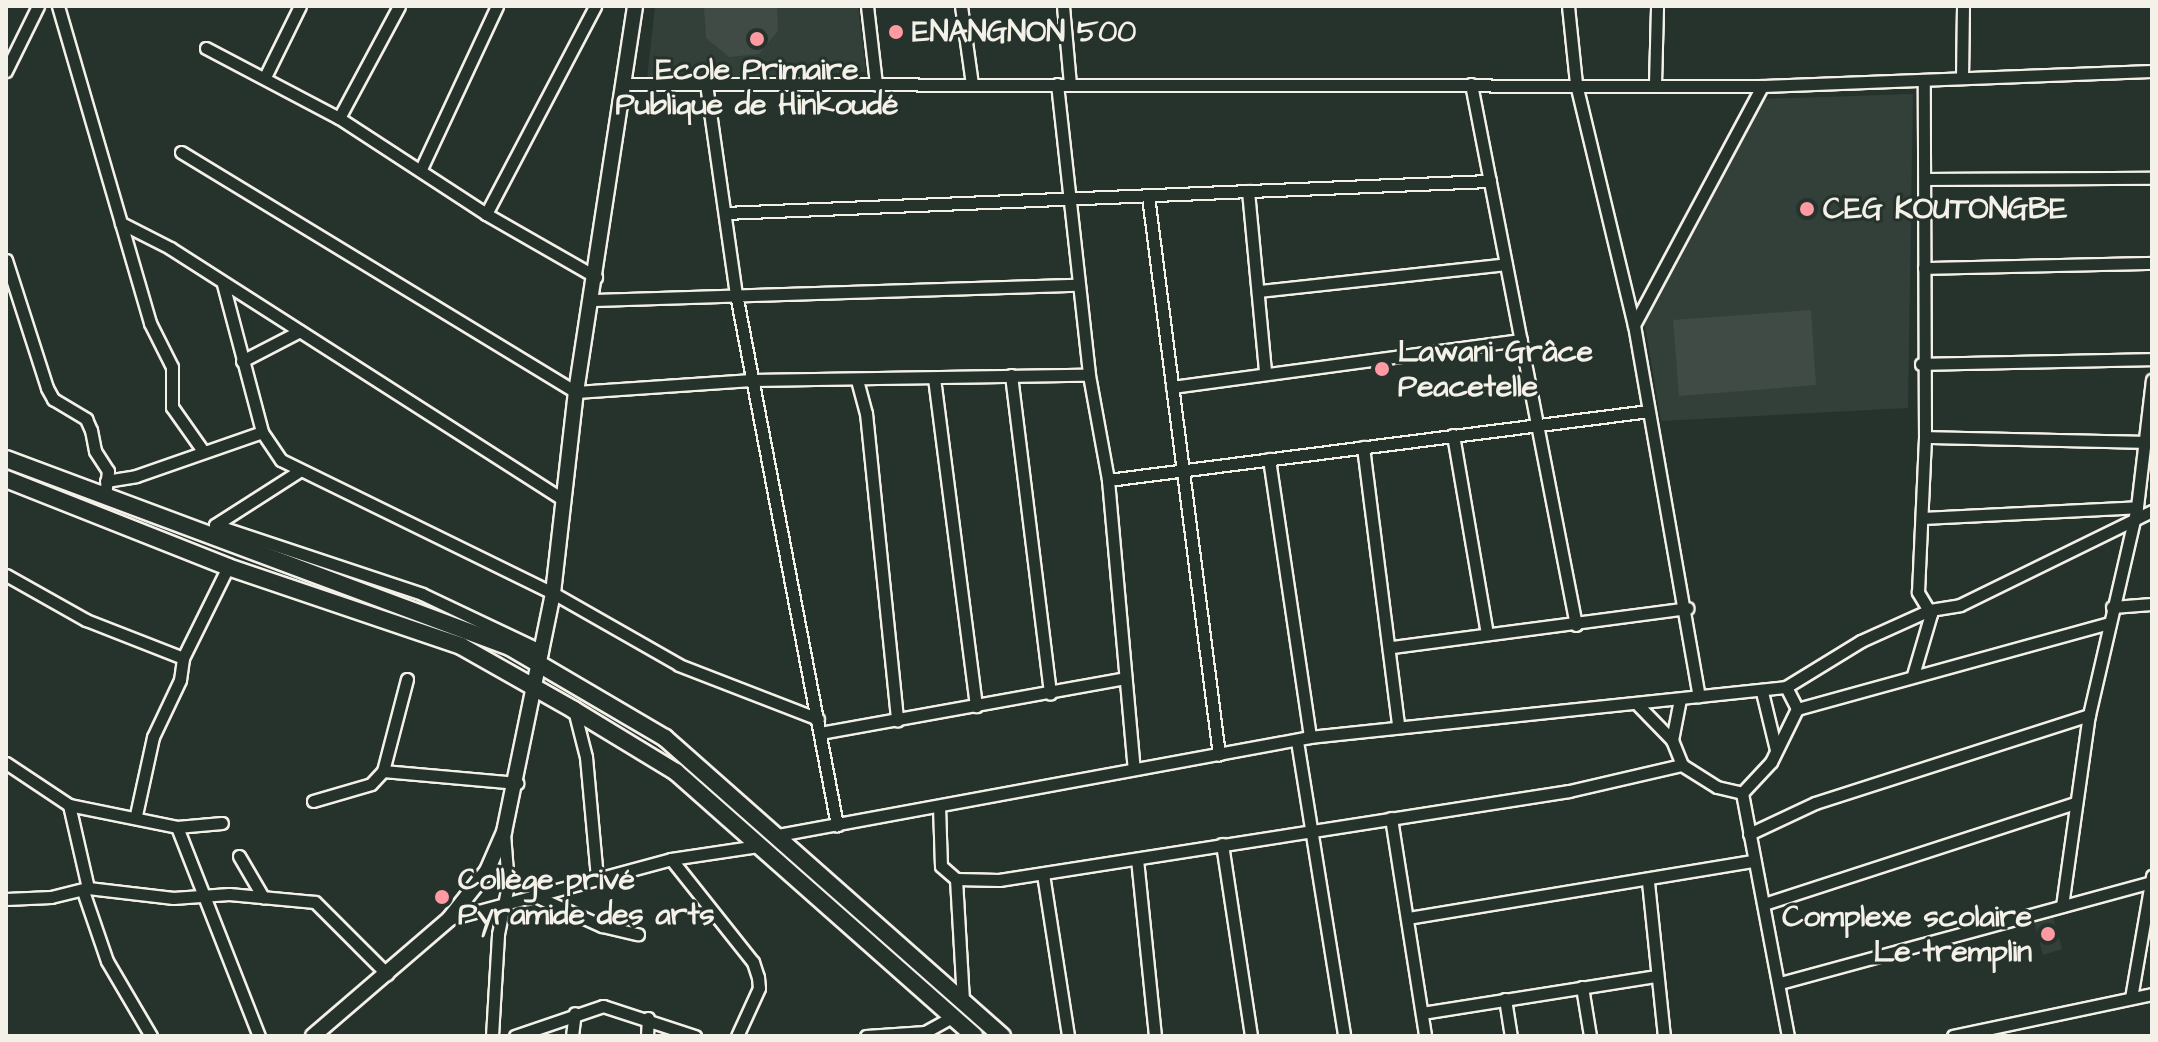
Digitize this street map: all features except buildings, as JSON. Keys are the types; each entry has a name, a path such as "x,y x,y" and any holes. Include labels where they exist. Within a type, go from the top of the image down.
{"main road":[{"path":"6,459 106,489 541,658 665,738 1002,1036"},
{"path":"6,479 228,567 461,646 574,710 676,772 974,1036"}],"street":[{"path":"6,71 11,52 38,6"},
{"path":"58,6 150,323 172,367 172,407 203,451"},
{"path":"265,77 300,6"},
{"path":"339,118 399,6"},
{"path":"421,169 497,6"},
{"path":"486,214 595,6"},
{"path":"313,1036 449,919 487,871 504,832 537,689 553,593 576,392 627,84 635,6"},
{"path":"867,6 876,84"},
{"path":"961,6 972,84"},
{"path":"1063,6 1063,84 1070,197 1089,375 1108,480 1134,769"},
{"path":"1568,6 1576,84 1634,325 1687,608 1699,696"},
{"path":"1655,84 1657,6"},
{"path":"1962,78 1963,6"},
{"path":"206,48 339,118 486,214 596,277"},
{"path":"627,84 1762,86 2152,71"},
{"path":"1913,675 1930,610 1918,592 1925,437 1921,364 1928,179 1924,80"},
{"path":"706,84 736,294 837,825"},
{"path":"1471,84 1576,625"},
{"path":"1634,325 1762,86"},
{"path":"181,152 576,392 752,380 1089,375"},
{"path":"1928,179 2152,178"},
{"path":"725,213 1490,181"},
{"path":"1248,191 1265,371"},
{"path":"1148,196 1219,755"},
{"path":"121,223 300,331 562,499"},
{"path":"6,260 47,388 53,399 86,419 108,471 106,489 203,451 262,432"},
{"path":"1924,268 2152,263"},
{"path":"1259,291 1506,264"},
{"path":"223,284 262,432 271,451 298,472 553,593 679,665 818,719"},
{"path":"592,300 1079,285"},
{"path":"242,361 300,331"},
{"path":"1172,387 1265,371 1521,340"},
{"path":"1921,364 2152,359"},
{"path":"1011,375 1050,694"},
{"path":"934,378 976,706"},
{"path":"857,380 866,413 897,720"},
{"path":"2062,906 2089,715 2135,513 2152,380"},
{"path":"1108,480 1649,411"},
{"path":"1453,435 1487,634"},
{"path":"1925,437 2144,442"},
{"path":"1363,447 1392,647 1398,725"},
{"path":"1269,459 1310,737"},
{"path":"298,472 215,525 446,604 541,658"},
{"path":"1923,518 2152,511"},
{"path":"778,835 1310,737 1398,725 1762,692 1786,687 1861,641 1930,610 1985,594 2135,513"},
{"path":"136,815 153,737 177,690 183,658 228,567"},
{"path":"6,575 86,620 183,658"},
{"path":"2112,607 2152,604"},
{"path":"1392,647 1687,608"},
{"path":"1742,793 1763,773 1797,709 2109,623"},
{"path":"820,733 1050,694 1125,678"},
{"path":"313,801 371,784 383,771 407,679"},
{"path":"1786,687 1797,709"},
{"path":"1762,692 1776,750"},
{"path":"1672,740 1680,699"},
{"path":"1636,703 1672,740 1682,765 1717,787 1742,793"},
{"path":"574,710 586,757 597,877"},
{"path":"1749,834 1815,803 2089,715"},
{"path":"1297,741 1344,1036"},
{"path":"6,763 69,805 136,815 177,827 222,823"},
{"path":"939,806 941,866 956,879 1043,874 1312,829 1569,791 1682,765"},
{"path":"383,771 517,783"},
{"path":"1742,793 1788,1036"},
{"path":"1764,904 2075,803"},
{"path":"69,805 86,890 107,961 151,1036"},
{"path":"1391,818 1425,1036"},
{"path":"177,827 259,1036"},
{"path":"492,1036 509,873 504,832"},
{"path":"1222,844 1251,1036"},
{"path":"449,919 671,859 758,846"},
{"path":"239,856 263,897"},
{"path":"671,859 753,962 759,988 737,1036"},
{"path":"1137,859 1155,1036"},
{"path":"1408,918 1648,882 1754,861"},
{"path":"1043,874 1068,1036"},
{"path":"956,879 963,1002"},
{"path":"1780,983 2151,879 2131,998"},
{"path":"1648,882 1655,976 1664,1036"},
{"path":"6,899 86,890 173,898 205,894 263,897 320,904 387,974"},
{"path":"533,895 602,926 638,934"},
{"path":"1422,1013 1655,976"},
{"path":"1582,987 1590,1036"},
{"path":"1953,1036 2152,994"},
{"path":"1505,999 1511,1036"},
{"path":"515,1036 575,1013 603,1006 648,1018 695,1036"},
{"path":"572,1036 575,1013"},
{"path":"866,1036 925,1032 952,1017"},
{"path":"647,1036 648,1018"},
{"path":"2023,1036 2025,1021"}],"shaded area":[{"name":"Ecole Primaire Publique de Hinkoudé","path":"655,6 858,6 866,72 647,80"},
{"path":"704,6 777,6 778,31 759,54 729,57 706,38"},
{"name":"CEG KOUTONGBE","path":"1913,94 1908,408 1661,421 1644,320 1760,99"},
{"path":"1811,310 1816,385 1679,396 1673,320"},
{"name":"Complexe scolaire Le tremplin","path":"2052,913 2062,949 2043,955 2033,918"}],"place":[{"name":"ENANGNON 500","path":"896,32"},
{"name":"Ecole Primaire Publique de Hinkoudé","path":"757,39"},
{"name":"CEG KOUTONGBE","path":"1807,209"},
{"name":"Lawani Grâce Peacetelle","path":"1382,369"},
{"name":"Collège privé Pyramide des arts","path":"442,897"},
{"name":"Complexe scolaire Le tremplin","path":"2048,934"}]}
